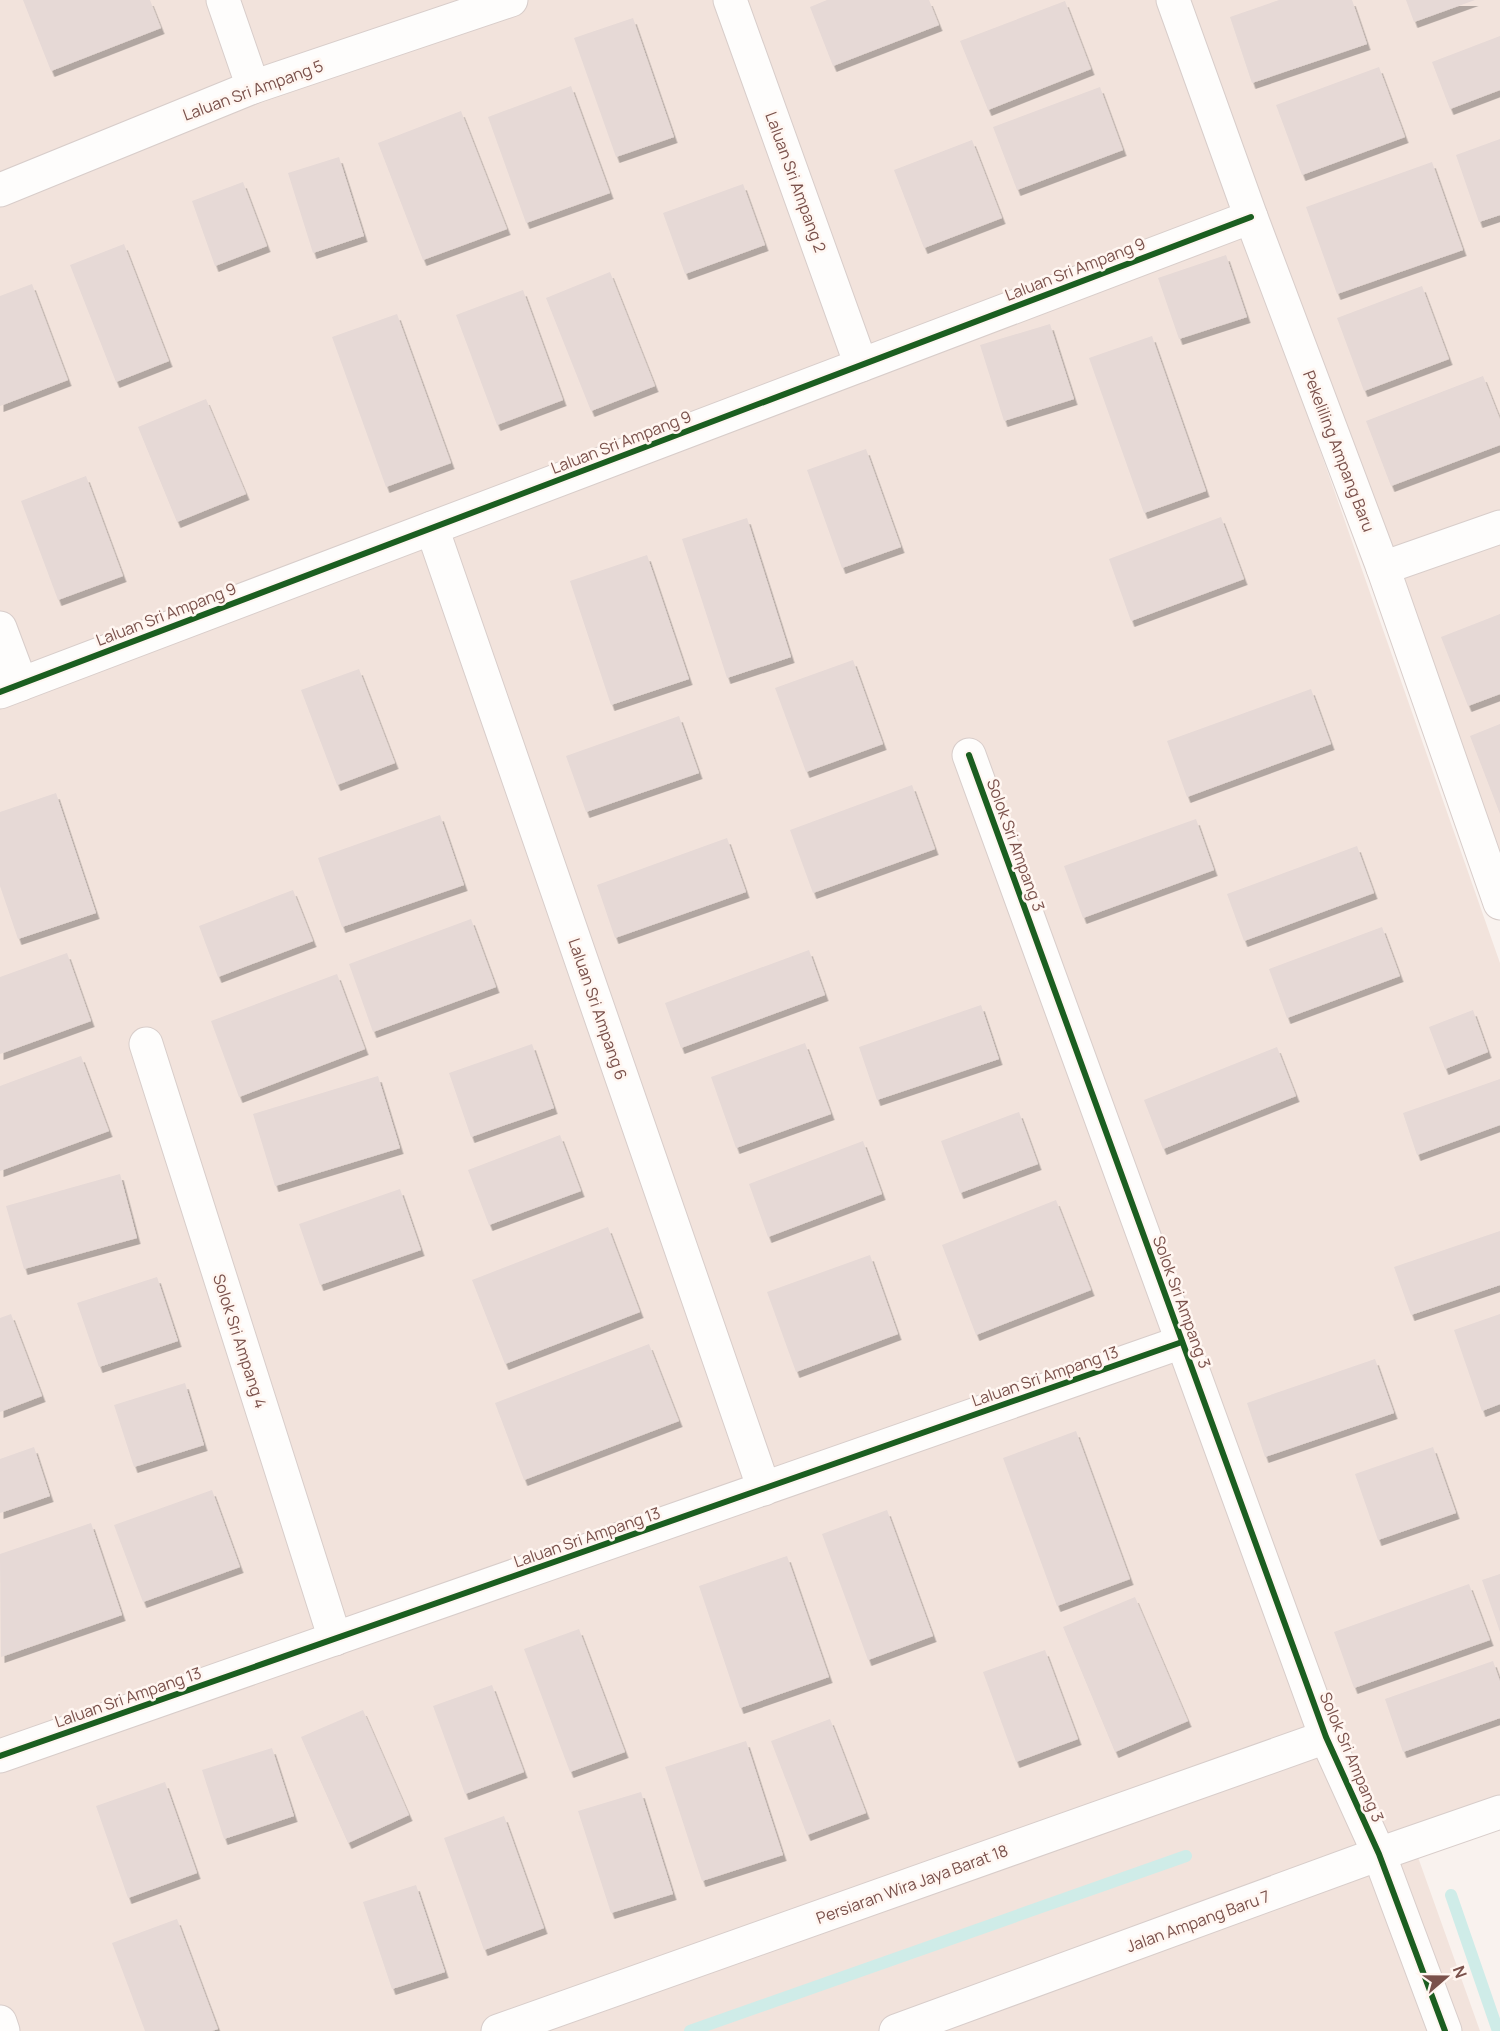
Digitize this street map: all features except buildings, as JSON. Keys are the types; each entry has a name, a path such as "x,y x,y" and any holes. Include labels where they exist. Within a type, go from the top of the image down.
{"street":[{"path":"223,0 253,87"},
{"name":"Laluan Sri Ampang 5","path":"0,190 253,87 511,0"},
{"name":"Laluan Sri Ampang 2","path":"730,0 861,365"},
{"name":"Pekeliling Ampang Baru","path":"1173,0 1251,217 1383,568 1500,903"},
{"name":"Laluan Sri Ampang 9","path":"10,688 1251,217"},
{"path":"1383,568 1500,527"},
{"name":"Laluan Sri Ampang 6","path":"432,528 764,1489"},
{"path":"0,628 10,688"},
{"name":"Solok Sri Ampang 3","path":"969,755 1326,1737 1379,1854 1445,2031"},
{"name":"Solok Sri Ampang 4","path":"146,1044 334,1639"},
{"name":"Laluan Sri Ampang 13","path":"0,1756 1182,1342"},
{"name":"Persiaran Wira Jaya Barat 18","path":"498,2031 1326,1737"},
{"name":"Jalan Ampang Baru 7","path":"896,2031 1500,1812"},
{"path":"0,2022 3,2031"}],"shaded area":[{"path":"0,0 1162,0 1500,963 1500,1814 1414,1846 1480,2031 0,2031"},
{"path":"1180,0 1500,0 1500,909"}],"waterway":[{"path":"690,2031 1186,1856"},
{"path":"1451,1895 1498,2031"}],"cycle path":[{"path":"0,692 1251,217"},
{"path":"969,755 1326,1737 1379,1854 1445,2031"},
{"path":"0,1756 1182,1342"}]}
